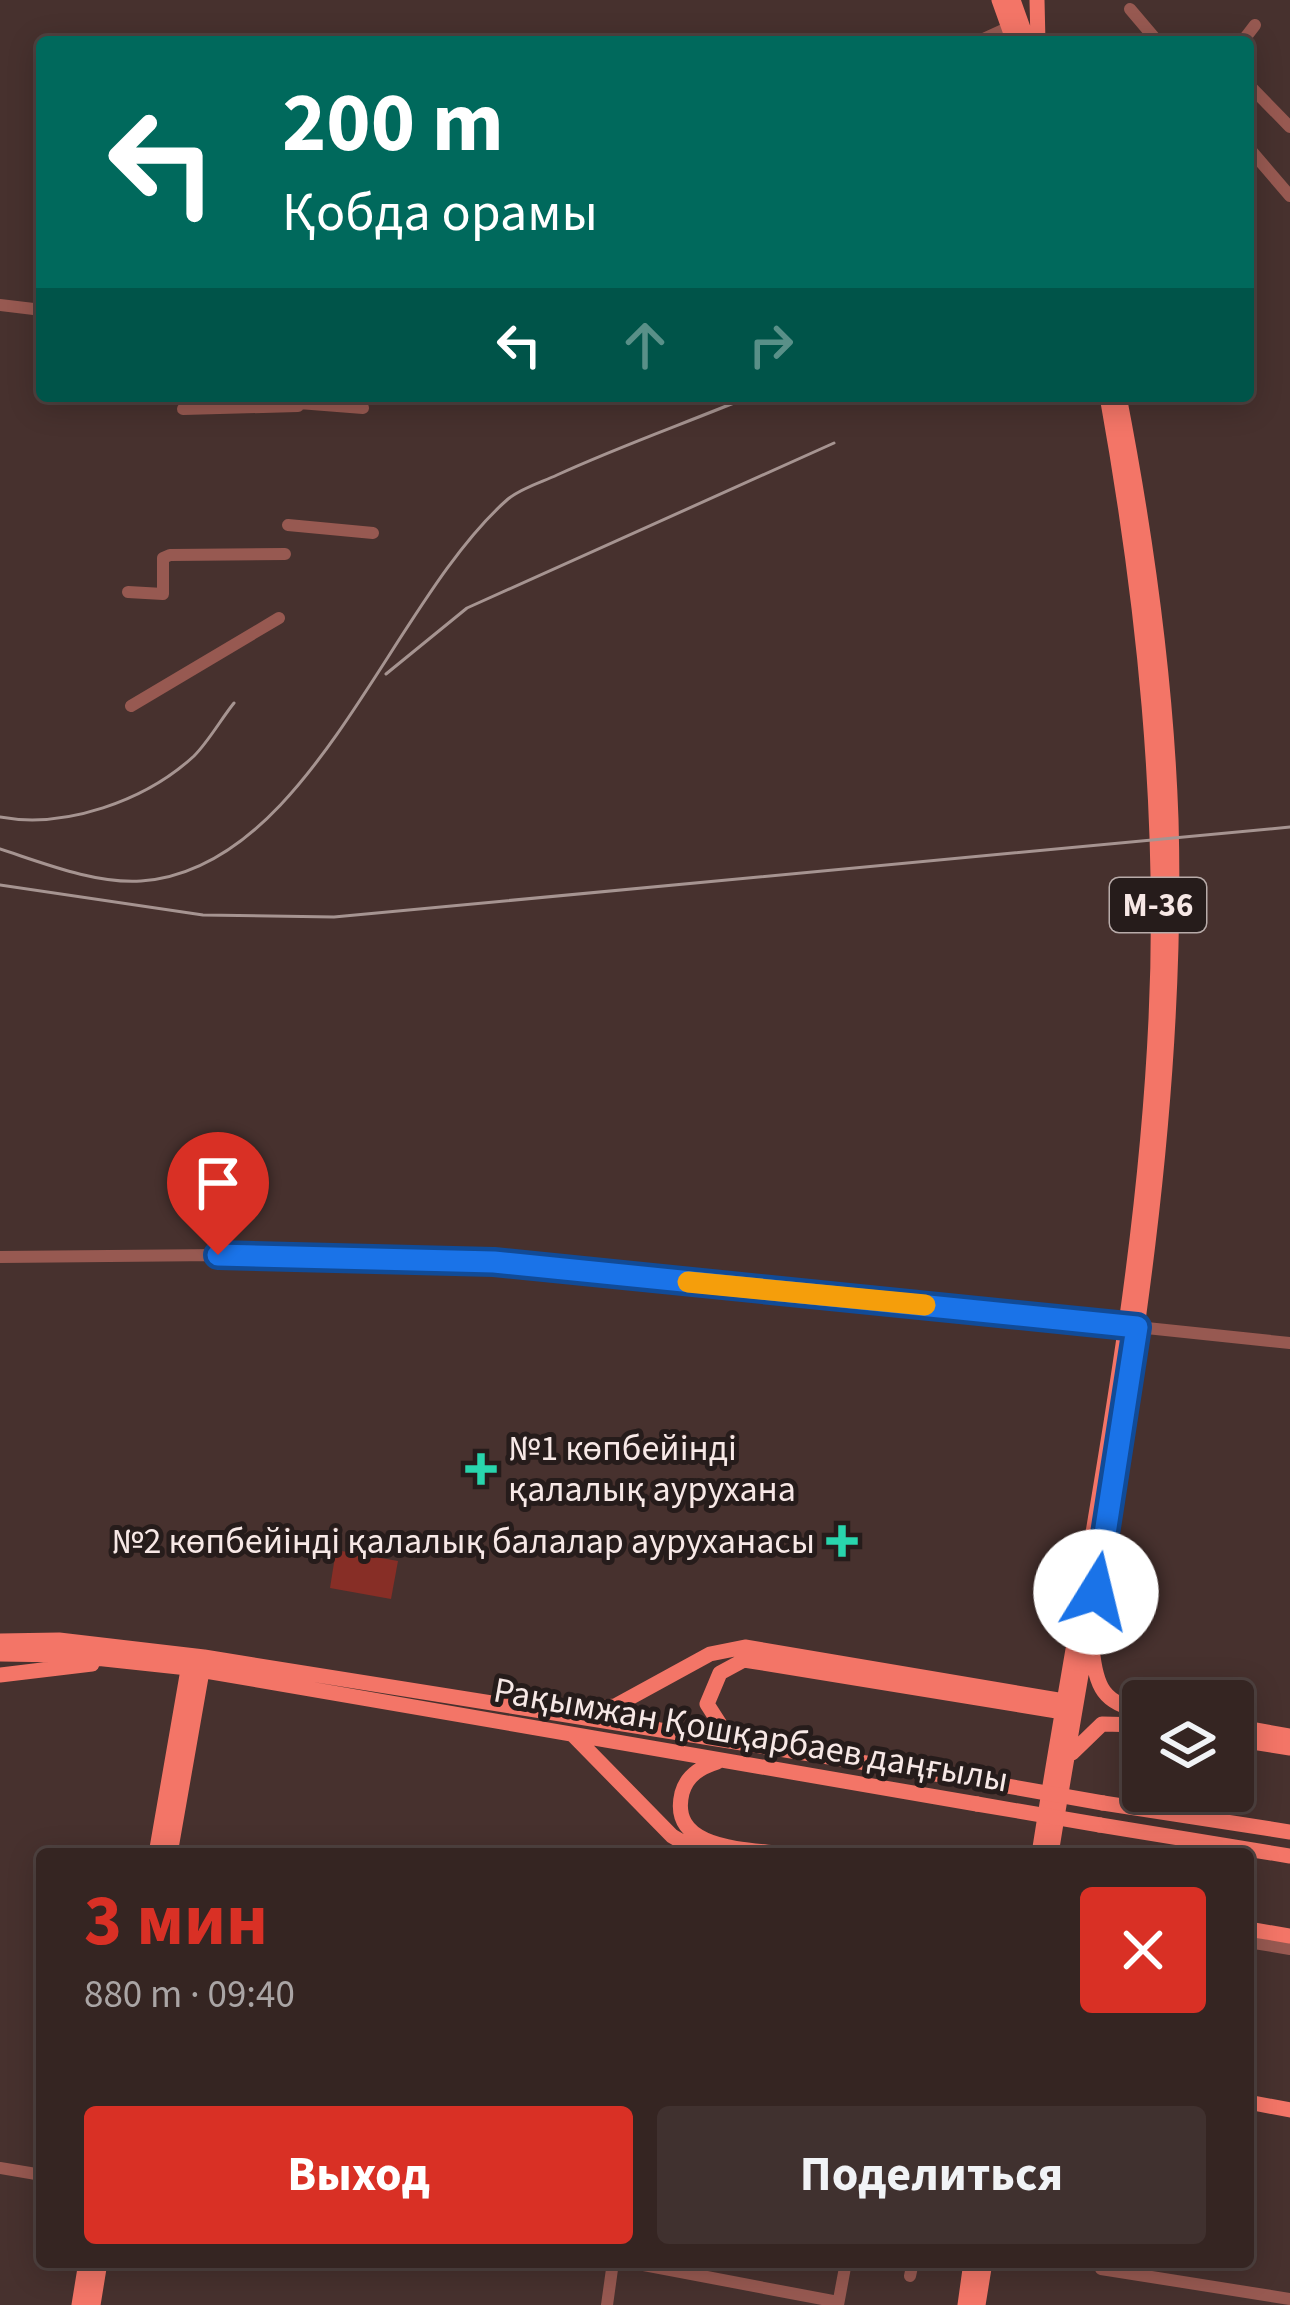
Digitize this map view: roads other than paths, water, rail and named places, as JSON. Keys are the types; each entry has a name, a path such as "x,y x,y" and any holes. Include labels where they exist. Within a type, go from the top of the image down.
{"main road":[{"path":"999,0 1014,30"},
{"path":"1013,0 1014,30"},
{"path":"1037,0 1038,36"},
{"name":"M-36","path":"1044,1848 1064,1707 1132,1326 1156,1018 1158,820 1147,660 1108,402"},
{"name":"M-36","path":"1045,1848 1090,1630 1166,1047 1171,817 1150,586 1120,402"},
{"path":"1090,1630 1095,1679 1103,1694 1122,1707"},
{"name":"Рақымжан Қошқарбаев даңғылы","path":"0,1641 59,1640 574,1736 1241,1848"},
{"path":"556,1713 615,1706 710,1654 745,1647 1064,1707"},
{"name":"Рақымжан Қошқарбаев даңғылы","path":"0,1654 196,1663 556,1713 1290,1832"},
{"path":"0,1675 111,1660"},
{"path":"730,1740 713,1722 707,1704 720,1672 744,1660 1064,1707"},
{"path":"158,1848 196,1663"},
{"path":"171,1848 196,1663"},
{"path":"1064,1772 1079,1740 1102,1724 1122,1724"},
{"path":"1254,1730 1290,1736"},
{"path":"574,1736 672,1836 693,1848"},
{"path":"1254,1742 1290,1748"},
{"path":"730,1763 717,1762 693,1774 681,1798 686,1824 705,1842 745,1848"},
{"name":"Рақымжан Қошқарбаев даңғылы","path":"1254,1850 1290,1856"},
{"path":"1254,1930 1290,1936"},
{"path":"1254,2103 1290,2110"},
{"path":"79,2305 85,2268"},
{"path":"93,2305 99,2268"},
{"path":"965,2305 970,2268"},
{"path":"978,2305 984,2268"}],"street":[{"path":"1130,9 1153,36"},
{"path":"1247,36 1255,25"},
{"path":"1254,90 1290,127"},
{"path":"1254,154 1290,196"},
{"path":"0,305 36,309"},
{"path":"183,409 363,408"},
{"path":"288,525 374,533"},
{"path":"128,592 163,594 163,558 170,555 285,554"},
{"path":"131,706 279,618"},
{"path":"0,1257 218,1255 494,1262 1290,1342"},
{"path":"672,1836 675,1848"},
{"path":"1254,1943 1290,1948"},
{"path":"0,2168 36,2174"},
{"path":"607,2305 613,2268"},
{"path":"658,2268 838,2304 845,2268"},
{"path":"1118,2268 1290,2299"}],"railway":[{"path":"0,849 69,871 123,881 141,881 201,865 253,831 301,782 465,544 508,499 581,464 736,402"},
{"path":"386,674 467,608 834,443"},
{"path":"0,817 51,819 128,798 194,756 234,703"},
{"path":"0,885 203,915 334,917 1290,827"}],"place":[{"name":"№1 көпбейінді қалалық аурухана","path":"481,1469"},
{"name":"№2 көпбейінді қалалық балалар ауруханасы","path":"842,1541"}]}
